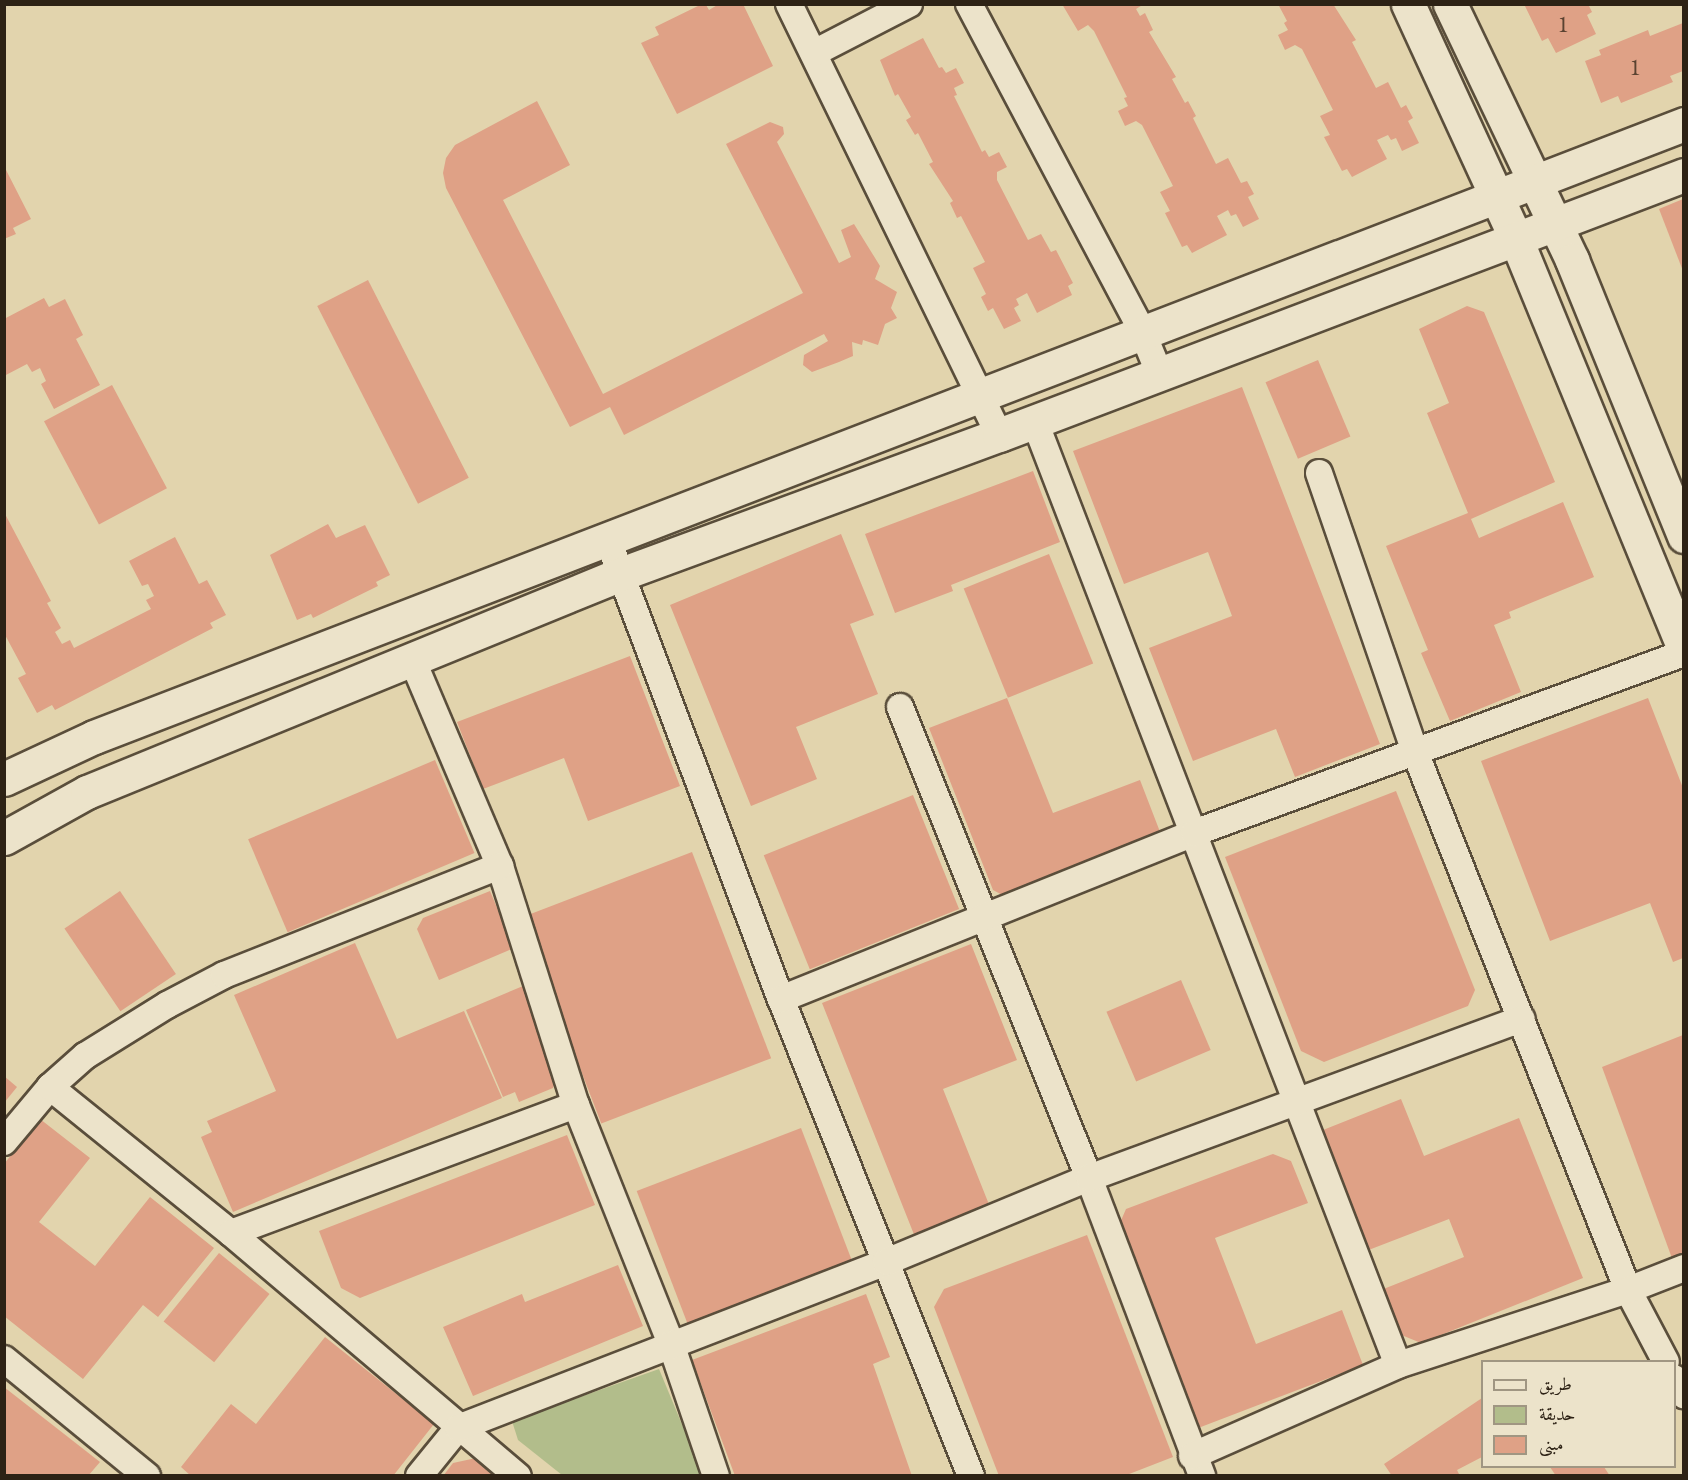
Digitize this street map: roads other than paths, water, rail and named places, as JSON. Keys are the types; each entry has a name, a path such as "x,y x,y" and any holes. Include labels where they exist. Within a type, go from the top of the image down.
{"main road":[{"path":"1408,4 1516,238 1683,651"},
{"path":"1450,4 1536,180 1572,260 1683,536"},
{"path":"4,779 94,737 606,537 1683,124"},
{"path":"4,838 87,792 621,574 1035,422 1683,175"},
{"path":"1572,260 1588,229 1610,201"}],"street":[{"path":"789,4 999,435"},
{"path":"814,53 909,4"},
{"path":"969,4 1142,331 1160,375"},
{"path":"1035,422 1398,1365"},
{"path":"1319,473 1415,752 1628,1290 1665,1360"},
{"path":"606,537 781,999 971,1476"},
{"path":"781,999 1194,833 1683,651"},
{"path":"412,659 500,866 576,1105 671,1344 716,1476"},
{"path":"900,707 1089,1178 1197,1466 1398,1365 1628,1290 1683,1268"},
{"path":"4,1142 50,1087 85,1056 167,1005 224,975 500,866"},
{"path":"419,1476 458,1428 886,1262 1089,1178 1522,1019"},
{"path":"50,1087 231,1233 458,1428 519,1476"},
{"path":"231,1233 576,1105"},
{"path":"4,1359 147,1476"}]}
